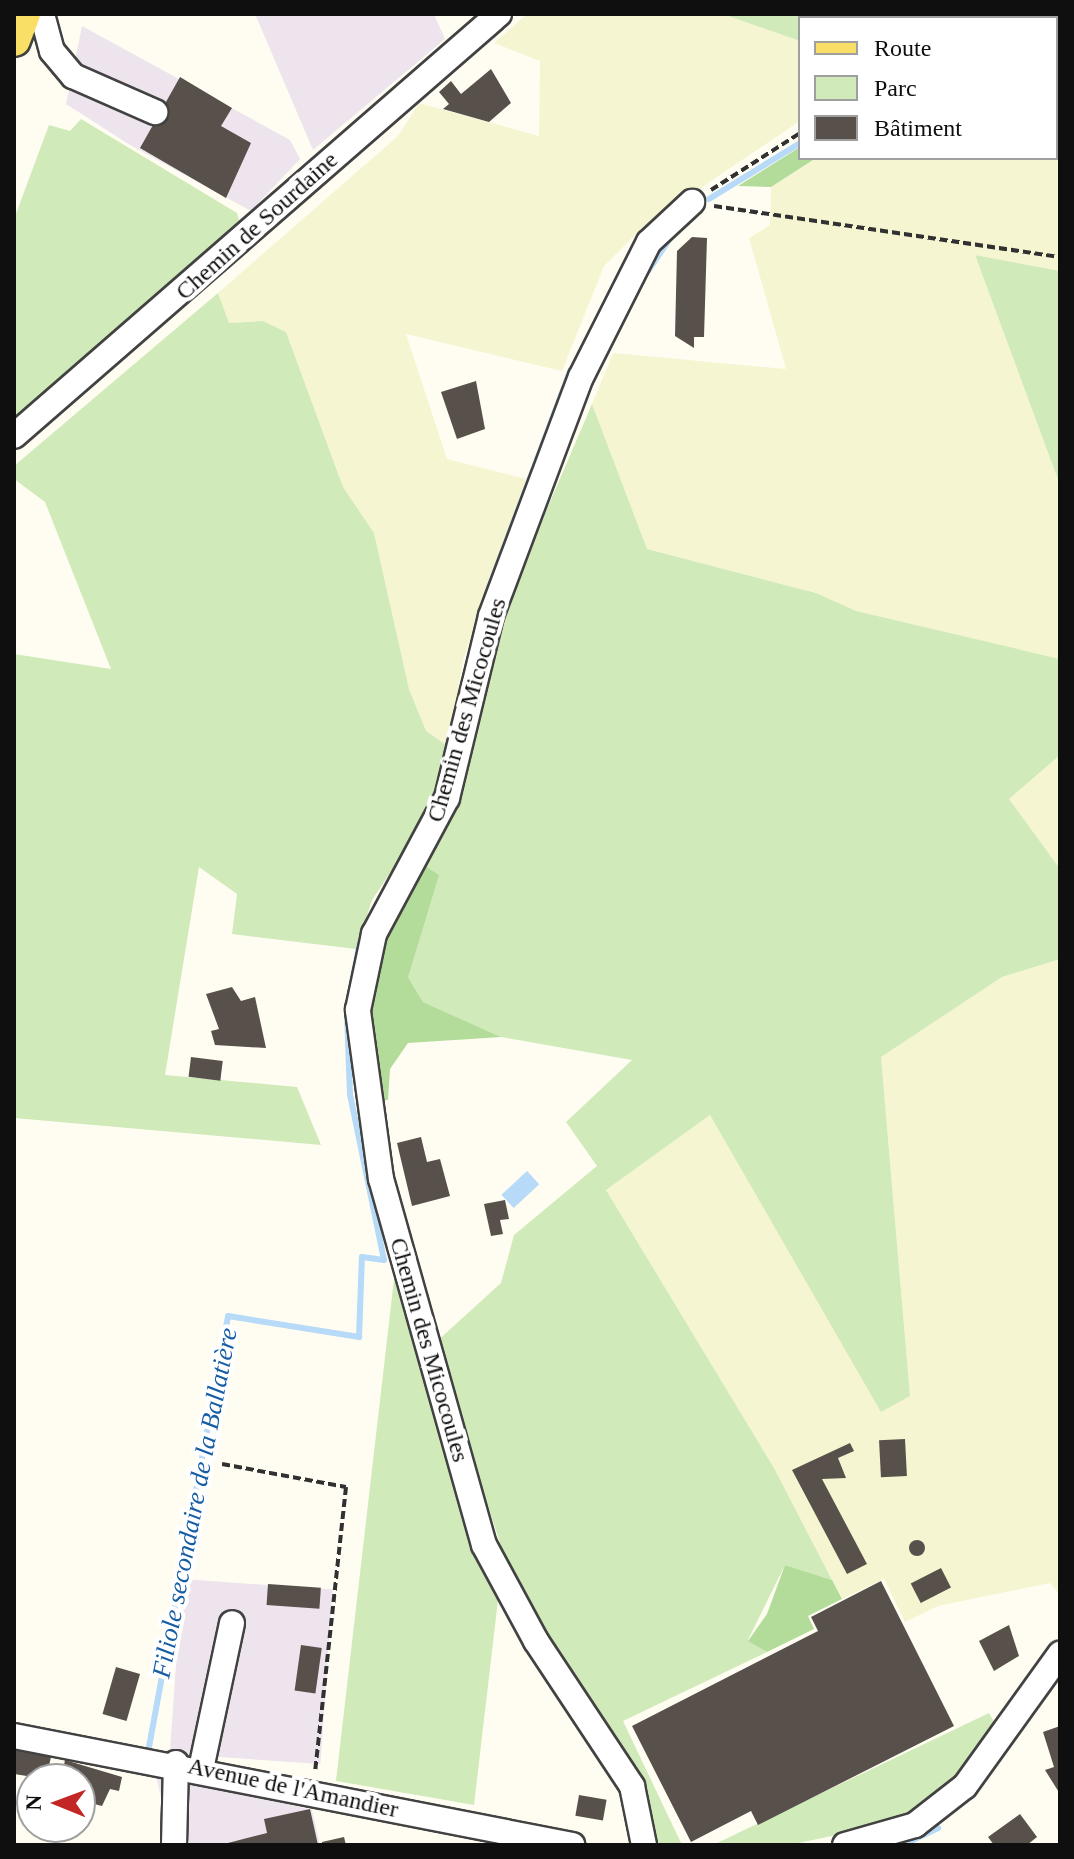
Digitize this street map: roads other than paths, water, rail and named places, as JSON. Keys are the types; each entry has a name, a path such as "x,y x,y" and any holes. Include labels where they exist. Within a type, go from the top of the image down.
{"main road":[{"path":"14,40 24,14"}],"street":[{"path":"42,14 52,51 73,76 155,112"},
{"name":"Chemin de Sourdaine","path":"14,436 499,14"},
{"name":"Chemin des Micocoules","path":"644,1845 632,1786 536,1641 484,1545 381,1179 358,1010 374,934 447,798 491,616 581,377 649,242 692,202"},
{"path":"201,1769 232,1623"},
{"path":"845,1845 905,1829 954,1796 1060,1654"},
{"name":"Avenue de l'Amandier","path":"14,1736 176,1763 473,1834 572,1845"},
{"path":"174,1845 176,1763"}],"water":[{"path":"527,1171 539,1184 514,1208 501,1195"}],"waterway":[{"name":"Filiole secondaire de la Ballatière","path":"1000,16 1003,14"},
{"name":"Filiole secondaire de la Ballatière","path":"709,199 798,144"},
{"name":"Filiole secondaire de la Ballatière","path":"646,274 671,237"},
{"name":"Filiole secondaire de la Ballatière","path":"486,596 570,371"},
{"name":"Filiole secondaire de la Ballatière","path":"442,770 480,615"},
{"name":"Filiole secondaire de la Ballatière","path":"349,998 360,942"},
{"name":"Filiole secondaire de la Ballatière","path":"149,1747 228,1316 359,1337 362,1257 384,1260 350,1095 347,1013"},
{"path":"902,1845 938,1828"}]}
